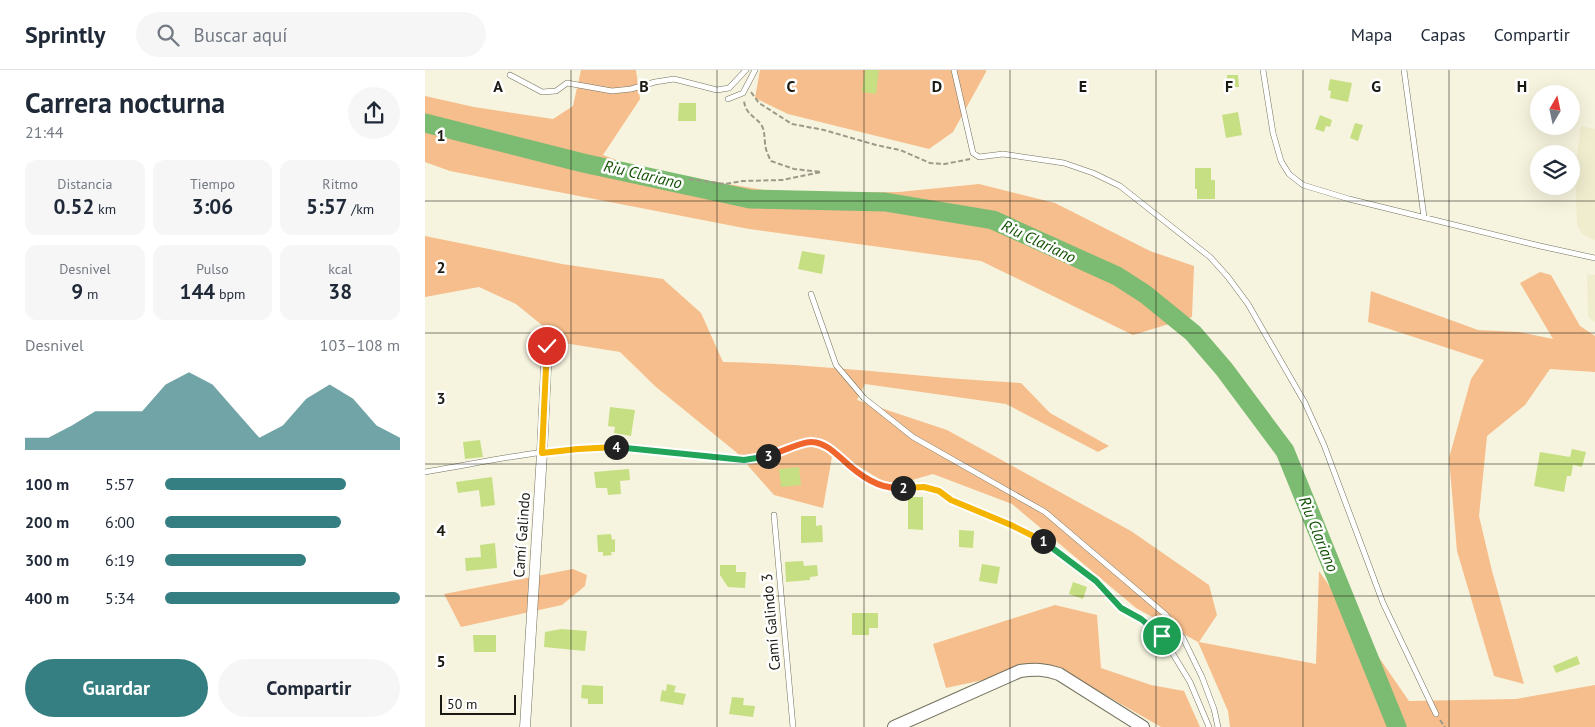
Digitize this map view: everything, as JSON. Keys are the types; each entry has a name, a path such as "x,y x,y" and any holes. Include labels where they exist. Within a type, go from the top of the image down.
{"street":[{"name":"Camí Galindo","path":"525,727 547,346"},
{"path":"894,727 1021,671 1047,669 1059,674 1143,727"}],"lane":[{"path":"509,75 542,92 556,91 567,83 612,91 631,89 674,79 717,90 729,88 746,70"},
{"path":"728,99 743,93 755,70"},
{"path":"954,70 973,153 979,157 1003,154 1063,163 1120,186 1210,257 1228,277 1247,304 1305,403 1324,445 1383,603 1436,714"},
{"path":"1263,70 1277,148 1284,168 1295,180 1315,190 1595,258"},
{"path":"1404,70 1423,217"},
{"path":"811,294 836,365 864,398 913,436 1045,512 1166,616 1183,638 1202,677 1214,709 1218,727"},
{"path":"425,472 542,453 611,447 744,460 763,458 803,443 813,442 829,448 854,470 880,486 893,489 924,487 939,491 951,500 1037,537 1096,581 1121,608 1141,619 1162,636 1190,682 1209,727"},
{"name":"Camí Galindo 3","path":"774,516 793,727"}],"path":[{"path":"747,86 759,103 792,124 824,130 900,150 930,163 945,164 968,160 976,155"},
{"path":"689,179 725,184 743,181 782,180 821,172 794,169 771,162 767,152 765,134 761,125 744,107 743,93"}],"shaded area":[{"path":"581,70 636,70 640,99 603,155 643,170 782,193 899,192 979,184 1055,203 1150,251 1194,266 1192,317 1133,335 981,261 749,229 450,171 425,162 425,96 474,107 553,119 573,106"},
{"path":"760,70 986,70 986,72 953,132 929,149 788,114 755,98"},
{"path":"1581,126 1595,129 1595,240 1582,234 1577,225 1576,195 1580,195 1580,145 1578,145"},
{"path":"425,236 562,264 663,279 701,313 723,362 798,365 1021,383 1050,413 1109,446 1098,452 1006,404 865,384 857,400 947,430 1131,531 1209,585 1217,615 1199,642 1316,664 1319,571 1409,701 1516,699 1595,685 1595,727 1230,727 1228,711 1198,642 1136,608 1012,504 933,474 891,486 833,451 823,508 774,495 736,452 656,387 620,352 564,343 516,304 479,287 425,297"},
{"path":"1540,272 1551,275 1580,326 1595,336 1595,372 1550,369 1525,405 1487,436 1479,516 1492,571 1524,684 1494,676 1457,551 1449,458 1471,379 1484,360 1368,322 1371,291 1478,330 1519,332 1553,339 1520,283"},
{"path":"1587,274 1595,275 1595,322 1588,317"},
{"path":"573,569 587,575 585,586 562,605 461,627 444,594"},
{"path":"1055,605 1097,615 1101,668 1151,685 1184,691 1200,727 1161,727 1053,665 946,688 933,644"}],"building":[{"path":"865,70 879,70 876,94 862,92"},
{"path":"1227,75 1238,75 1239,87 1227,87"},
{"path":"1330,79 1352,83 1348,102 1330,98 1331,91 1328,90"},
{"path":"679,103 696,103 696,121 678,121"},
{"path":"1238,112 1242,135 1226,138 1222,115"},
{"path":"1320,115 1332,120 1330,127 1326,126 1324,132 1315,129"},
{"path":"1355,123 1363,125 1358,141 1350,138"},
{"path":"1195,168 1211,168 1211,180 1215,180 1215,199 1197,199"},
{"path":"802,251 825,255 822,274 798,269"},
{"path":"610,407 635,410 631,436 614,433 615,427 608,426"},
{"path":"480,440 483,457 465,459 463,442"},
{"path":"1572,449 1586,452 1582,467 1573,465 1571,476 1567,476 1564,492 1534,486 1540,452 1570,457"},
{"path":"799,467 801,485 781,487 779,469"},
{"path":"629,469 630,480 620,481 621,494 608,495 607,488 596,488 594,472"},
{"path":"492,477 495,505 481,507 479,490 458,493 456,482"},
{"path":"908,497 923,497 923,530 908,529"},
{"path":"801,516 816,516 816,526 822,525 823,542 801,543"},
{"path":"959,530 974,531 973,548 959,547"},
{"path":"611,534 612,540 615,539 615,552 611,552 612,555 603,556 603,552 598,552 597,535"},
{"path":"495,543 497,568 466,571 465,558 481,557 480,545"},
{"path":"803,561 804,566 817,565 818,576 810,577 810,580 786,582 785,562"},
{"path":"982,564 1000,567 997,584 979,581"},
{"path":"720,565 736,565 736,572 746,572 745,588 728,587 720,575"},
{"path":"1073,582 1087,587 1083,599 1069,594"},
{"path":"852,613 878,613 878,628 869,628 869,635 852,635"},
{"path":"561,629 587,631 585,651 544,647 545,632"},
{"path":"473,635 496,635 496,652 474,652"},
{"path":"1577,656 1580,664 1556,673 1553,666"},
{"path":"667,684 676,686 674,692 686,694 683,705 660,701 662,690 666,691"},
{"path":"582,685 603,686 603,704 588,704 588,699 581,698"},
{"path":"732,697 744,698 743,705 755,706 753,717 729,714"}],"waterway":[{"name":"Riu Clariano","path":"425,123 583,163 750,199 885,202 993,220 1117,276 1145,294 1193,333 1224,369 1285,451 1397,727"}],"route":[{"path":"547,346 542,453 611,447 744,460 763,458 803,443 813,442 822,444 854,470 880,486 893,489 924,487 939,491 951,500 1037,537 1075,563 1096,581 1127,613 1141,619 1162,636"}]}
